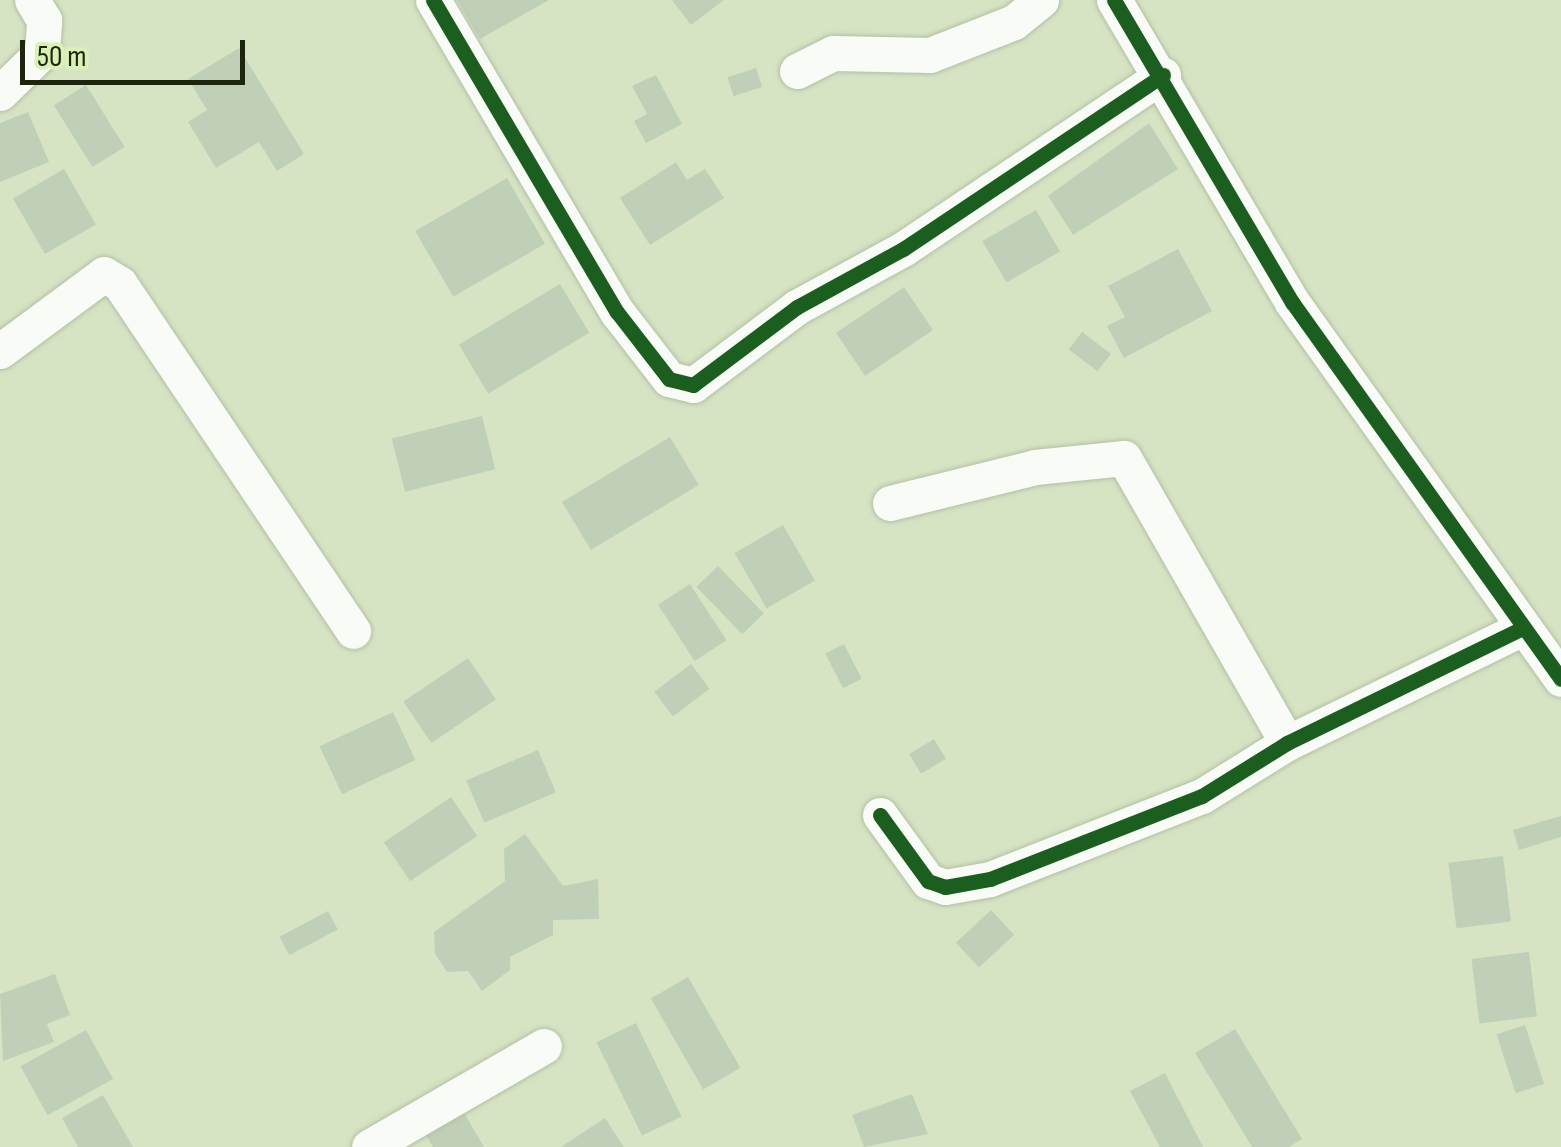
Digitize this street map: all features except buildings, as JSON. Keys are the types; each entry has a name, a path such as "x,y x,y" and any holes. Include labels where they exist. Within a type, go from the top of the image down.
{"street":[{"path":"0,92 42,52 44,20 32,0"},
{"path":"432,0 477,63 617,312 668,379 693,385 796,307 903,249 1163,75"},
{"path":"796,71 833,53 930,55 1014,22 1041,0"},
{"path":"1114,0 1163,75 1292,302 1519,630 1561,679"},
{"path":"0,351 104,274 120,284 353,632"},
{"path":"890,503 1034,467 1124,458 1288,743"},
{"path":"880,816 928,881 965,885 1202,796 1288,743 1519,630"},
{"path":"369,1147 544,1046"}],"cycle path":[{"path":"433,0 617,312 669,379 693,385 797,307 903,249 1163,75"},
{"path":"1114,0 1292,302 1561,679"},
{"path":"880,815 928,881 945,887 990,879 1202,796 1287,743 1519,630"}]}
